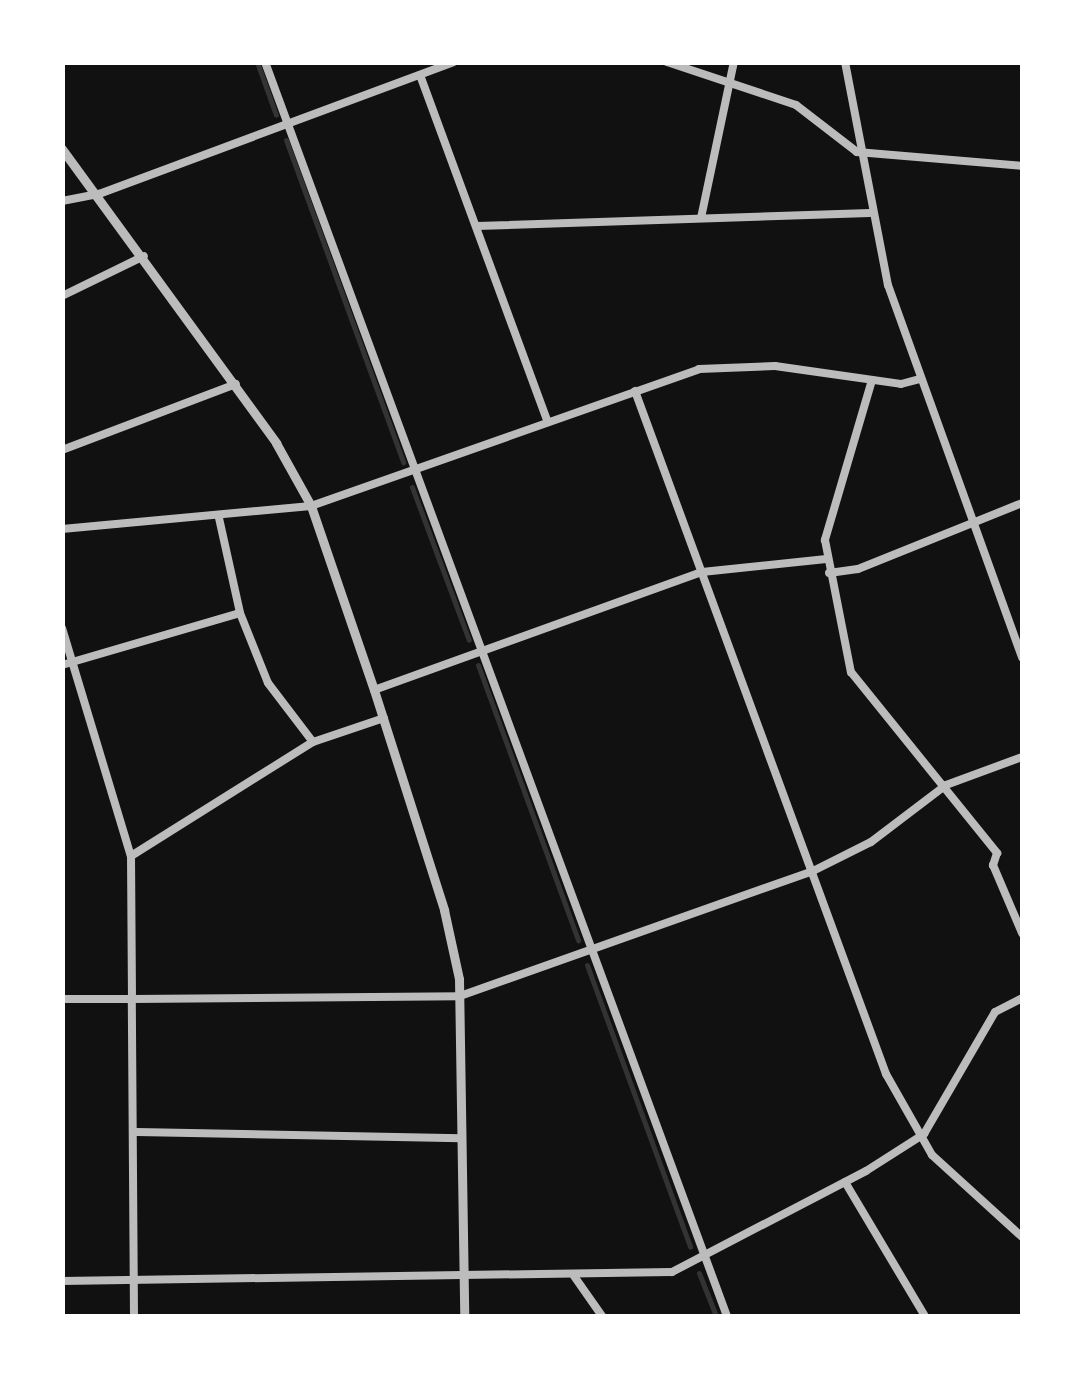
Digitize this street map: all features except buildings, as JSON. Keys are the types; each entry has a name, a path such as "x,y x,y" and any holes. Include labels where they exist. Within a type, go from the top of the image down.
{"street":[{"path":"265,62 726,1316"},
{"path":"62,200 99,194 452,62"},
{"path":"667,62 796,105 858,152 1022,166"},
{"path":"701,218 734,62"},
{"path":"844,62 870,214 920,379 1022,658"},
{"path":"420,75 548,422"},
{"path":"62,149 236,384 311,506 384,718 444,910 460,996 464,1316"},
{"path":"477,226 870,214"},
{"path":"62,296 144,256"},
{"path":"62,529 218,518 311,506 413,473 634,390 723,366 775,366 872,380 920,379"},
{"path":"872,380 825,540 851,672 873,707 946,785 997,854 994,865 1018,911 1022,934"},
{"path":"62,450 236,384"},
{"path":"634,390 886,1074 919,1137 952,1176 1022,1237"},
{"path":"829,573 858,569 1022,504"},
{"path":"218,518 240,613 268,684 312,742"},
{"path":"374,690 702,572 826,559"},
{"path":"67,664 240,613"},
{"path":"62,628 67,664 131,856 137,1132 134,1316"},
{"path":"131,856 312,742 384,718"},
{"path":"62,999 460,996 813,870 871,842 946,785 1022,757"},
{"path":"62,1280 672,1272 845,1182 919,1137 995,1012 1022,998"},
{"path":"137,1132 461,1138"},
{"path":"845,1182 925,1316"},
{"path":"574,1276 602,1316"}],"waterway":[{"path":"257,62 276,115"},
{"path":"286,140 403,462"},
{"path":"412,487 469,640"},
{"path":"478,665 578,940"},
{"path":"587,965 690,1247"},
{"path":"699,1273 716,1316"}]}
